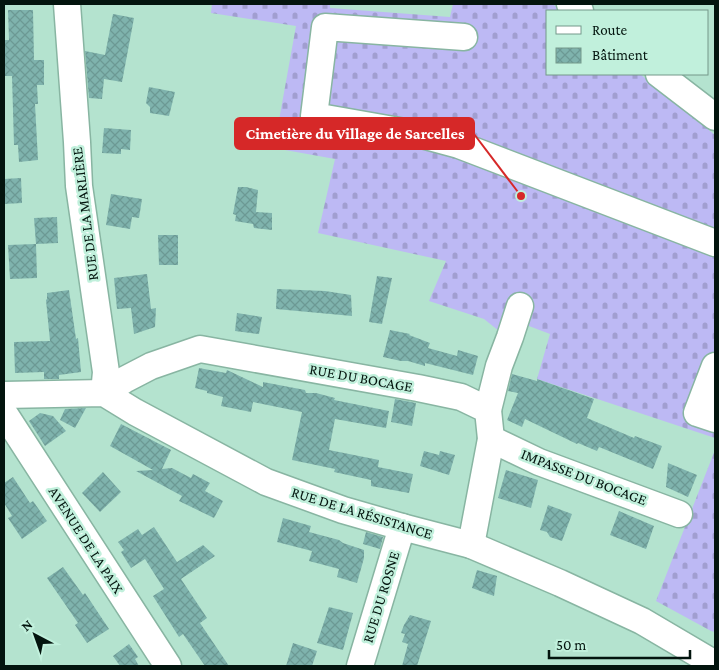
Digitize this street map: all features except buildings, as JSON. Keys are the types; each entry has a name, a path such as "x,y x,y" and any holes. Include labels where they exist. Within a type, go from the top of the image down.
{"street":[{"name":"RUE DE LA MARLIÈRE","path":"67,4 77,142 78,186 106,372 104,393"},
{"path":"464,37 325,27 314,116 422,135 459,145 715,243"},
{"path":"660,75 715,117"},
{"path":"471,545 491,439 488,410 499,366 520,306"},
{"name":"RUE DU BOCAGE","path":"104,393 151,366 200,349 418,388 461,398 488,410"},
{"path":"715,366 697,412 715,419"},
{"path":"4,396 104,393"},
{"name":"RUE DE LA RÉSISTANCE","path":"104,393 135,412 266,482 343,510 471,545 560,583 642,622 715,664"},
{"name":"AVENUE DE LA PAIX","path":"4,413 168,666"},
{"name":"IMPASSE DU BOCAGE","path":"491,439 539,462 679,514"},
{"name":"RUE DU ROSNE","path":"360,666 402,527"}],"green space":[{"path":"212,4 330,4 330,8 450,17 453,4 552,4 561,10 546,10 546,75 641,75 715,135 715,438 537,379 550,334 521,323 504,335 484,319 429,301 446,261 318,233 335,159 274,148 296,26 211,13"},
{"path":"715,450 715,632 656,601"}],"place":[{"name":"Cimetière du Village de Sarcelles","path":"521,196"}]}
